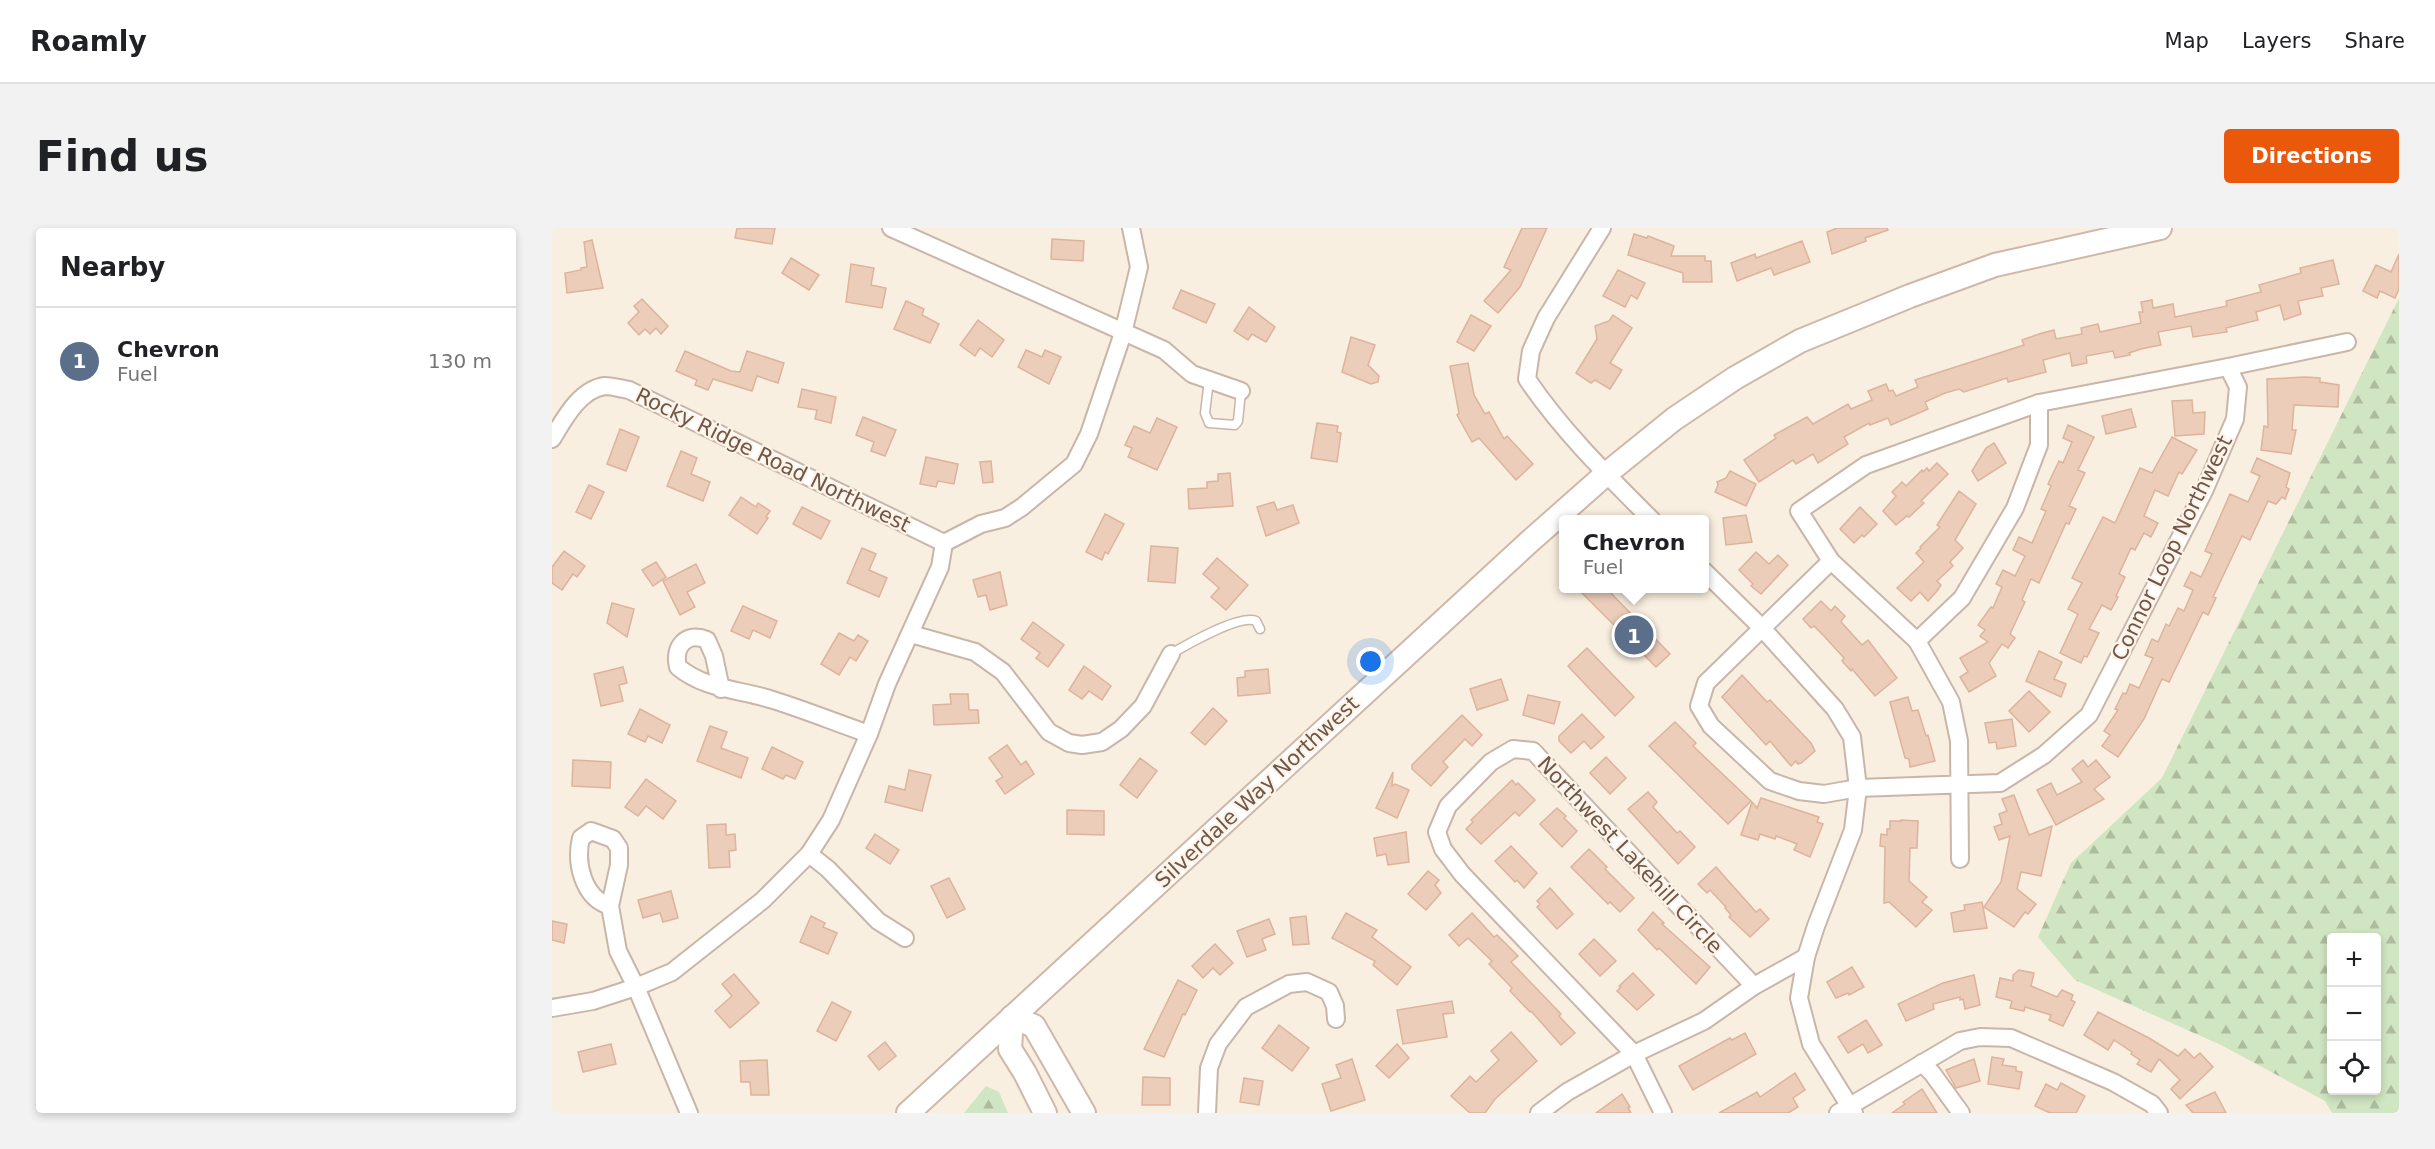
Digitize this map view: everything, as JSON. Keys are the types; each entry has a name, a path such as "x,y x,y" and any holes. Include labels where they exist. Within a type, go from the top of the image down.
{"main road":[{"name":"Silverdale Way Northwest","path":"1561,515 1606,474 1701,400 1800,341 1995,264 2160,228"},
{"name":"Silverdale Way Northwest","path":"908,1113 1559,517"},
{"path":"1045,1113 1010,1049 1012,1017 1034,1026 1084,1113"}],"street":[{"path":"891,228 1164,350 1192,374 1241,391"},
{"path":"552,1008 593,1001 672,972 763,900 809,854 831,820 869,734 887,684 940,567 944,543 981,524 1005,518 1022,507 1074,464 1089,434 1123,333 1139,267 1131,228"},
{"path":"1602,228 1546,318 1531,351 1527,380 1543,402 1606,474 1648,515"},
{"path":"1960,859 1959,741 1951,702 1917,641 1831,561 1799,511 1866,465 2039,403 2348,342"},
{"name":"Connor Loop Northwest","path":"1831,561 1706,683 1699,706 1711,726 1770,781 1799,791 1824,794 1858,788 2000,783 2044,755 2089,715 2204,491 2235,419 2238,387 2228,367"},
{"name":"Rocky Ridge Road Northwest","path":"552,439 561,423 588,391 606,386 629,390 944,543"},
{"path":"1917,641 1962,598 2015,508 2039,445 2039,403"},
{"path":"1709,576 1762,628 1835,709 1852,738 1858,788 1853,830 1806,957 1799,998 1811,1044 1847,1110 1960,1041 1980,1037 2011,1038 2113,1082 2152,1104 2159,1113"},
{"path":"911,634 975,652 1003,672 1049,732 1069,743 1082,745 1102,742 1136,714 1143,706 1171,654"},
{"path":"721,689 772,700 869,734"},
{"name":"Northwest Lakehill Circle","path":"1634,1054 1462,874 1443,849 1437,832 1448,806 1491,762 1505,753 1513,749 1533,751 1754,986"},
{"path":"610,906 591,896 579,866 578,848 581,838 591,831 613,839 619,848 619,865 610,906 618,951 636,987 689,1113"},
{"path":"809,854 828,869 878,921 905,938"},
{"path":"1539,1113 1567,1092 1634,1054 1704,1021 1754,986 1806,957"},
{"path":"1207,1113 1209,1068 1218,1044 1246,1007 1289,984 1307,982 1329,992 1335,1006 1336,1019"},
{"path":"1634,1054 1663,1113"},
{"path":"1922,1063 1961,1113"}],"lane":[{"path":"1209,380 1205,413 1209,423 1214,425 1235,425 1238,421 1241,391"},
{"path":"1171,654 1197,638 1242,621 1250,619 1256,621 1260,629"}],"green space":[{"path":"2399,298 2399,1113 2332,1113 2325,1101 2221,1045 2075,980 2038,937 2071,863 2162,778"},
{"path":"986,1086 999,1092 1008,1113 964,1113"}],"building":[{"path":"737,228 775,228 772,244 735,238"},
{"path":"1522,228 1547,228 1520,287 1498,313 1484,301 1511,270 1504,267"},
{"path":"1837,228 1887,228 1888,230 1832,254 1827,232"},
{"path":"1634,234 1647,238 1648,236 1674,246 1671,256 1705,256 1705,261 1711,261 1712,282 1683,282 1683,273 1628,255"},
{"path":"1052,239 1084,241 1083,261 1051,259"},
{"path":"592,240 603,288 567,293 565,273 587,267 584,242"},
{"path":"1802,241 1810,262 1774,275 1771,268 1737,281 1731,263 1755,254 1756,258"},
{"path":"2399,254 2399,289 2395,298 2380,291 2377,298 2363,291 2376,265 2391,272"},
{"path":"791,258 819,275 809,290 782,273"},
{"path":"2333,260 2339,284 2321,288 2323,296 2298,301 2301,314 2284,320 2280,305 2256,312 2258,320 2226,328 2227,332 2193,337 2191,326 2158,332 2161,345 2141,349 2129,353 2130,355 2115,358 2113,351 2086,356 2087,363 2072,366 2070,353 2043,360 2046,372 2008,382 2007,378 1964,392 1959,389 1945,393 1925,402 1928,409 1891,425 1888,418 1870,425 1869,423 1844,437 1848,444 1818,463 1813,454 1796,464 1793,460 1759,482 1744,460 1776,438 1774,435 1807,417 1813,424 1848,404 1851,409 1872,400 1868,391 1886,384 1889,391 1893,390 1896,396 1918,387 1915,380 2024,345 2022,340 2039,334 2054,330 2056,339 2082,334 2081,328 2098,324 2100,332 2141,323 2139,312 2143,312 2141,302 2152,300 2153,308 2173,304 2175,317 2227,306 2226,301 2261,292 2259,285 2301,273 2300,268"},
{"path":"851,264 874,268 871,285 886,288 882,308 846,302"},
{"path":"1618,270 1645,283 1637,299 1631,295 1625,307 1603,296"},
{"path":"1181,290 1215,304 1206,323 1173,308"},
{"path":"642,299 668,326 661,334 656,328 650,334 645,329 639,335 628,323 639,312 634,306"},
{"path":"906,301 924,309 922,315 939,324 930,343 894,329"},
{"path":"1249,307 1275,327 1266,342 1252,334 1248,340 1234,331"},
{"path":"1471,315 1491,326 1474,351 1457,342"},
{"path":"1613,315 1632,328 1610,363 1622,370 1610,389 1595,380 1591,383 1576,373 1597,339 1595,326 1609,321"},
{"path":"978,320 1004,340 992,357 980,348 975,356 960,345"},
{"path":"1351,337 1375,345 1368,365 1379,376 1378,382 1371,384 1342,372"},
{"path":"1026,350 1042,357 1045,350 1061,357 1049,384 1018,367"},
{"path":"685,351 731,371 740,372 747,351 784,363 778,383 757,376 752,391 713,379 708,390 695,385 697,380 676,371"},
{"path":"1468,363 1474,395 1485,414 1489,412 1504,439 1507,436 1533,464 1516,480 1479,438 1472,442 1457,415 1459,413 1450,366"},
{"path":"2320,378 2320,382 2339,385 2338,407 2294,405 2292,430 2296,430 2291,454 2261,450 2264,426 2268,427 2267,379"},
{"path":"802,389 836,397 831,423 815,419 817,410 798,407"},
{"path":"2192,400 2193,413 2205,412 2204,434 2175,436 2172,401"},
{"path":"2131,409 2136,427 2106,434 2102,416"},
{"path":"863,417 896,430 885,456 871,451 874,442 856,435"},
{"path":"1157,418 1177,427 1157,470 1128,457 1132,448 1125,445 1134,426 1150,433"},
{"path":"1317,423 1338,426 1337,432 1341,433 1337,462 1311,458"},
{"path":"2068,425 2094,437 2078,470 2085,473 2069,506 2076,509 2069,524 2066,523 2039,583 2031,579 2022,600 2025,602 2010,634 2015,638 2008,648 2002,644 1989,663 1996,676 1969,692 1960,677 1968,672 1960,658 1988,642 1980,636 1985,630 1978,625 1991,607 1993,608 2002,587 1996,584 2003,570 2015,576 2025,556 2013,550 2019,537 2032,543 2046,511 2041,509 2051,486 2048,484 2059,461 2063,463 2072,442 2063,438"},
{"path":"620,429 639,437 626,471 607,464"},
{"path":"2172,437 2197,450 2182,474 2179,472 2168,496 2155,490 2144,516 2158,523 2151,537 2144,533 2135,550 2131,548 2119,574 2125,577 2116,596 2118,597 2111,610 2102,605 2089,629 2099,633 2087,657 2084,656 2081,663 2060,653 2078,614 2068,609 2082,583 2072,578 2103,517 2115,523 2140,468 2152,473"},
{"path":"1994,443 2006,463 1978,481 1972,471 1986,448"},
{"path":"681,451 697,458 691,474 710,482 703,501 667,486"},
{"path":"926,457 958,464 954,484 938,481 936,487 920,484"},
{"path":"2257,458 2290,473 2286,487 2289,489 2285,499 2282,497 2276,504 2268,501 2250,540 2242,536 2213,597 2216,598 2208,615 2203,612 2169,682 2162,679 2144,719 2118,757 2102,746 2110,735 2104,731 2118,710 2115,709 2130,684 2139,688 2153,658 2145,655 2152,639 2158,642 2166,624 2169,626 2178,608 2184,611 2193,590 2184,586 2191,572 2201,577 2212,554 2205,551 2230,494 2248,502 2260,476 2251,472"},
{"path":"991,461 993,482 983,483 980,462"},
{"path":"1937,463 1948,474 1921,501 1924,503 1896,525 1883,511 1896,496 1892,492 1902,482 1906,486 1922,470 1923,472 1927,468 1929,471"},
{"path":"1730,471 1756,484 1746,506 1715,492 1717,482 1726,478"},
{"path":"1230,473 1233,506 1189,509 1188,489 1207,488 1207,482 1218,481 1218,474"},
{"path":"589,485 604,492 591,519 576,512"},
{"path":"1959,491 1976,504 1955,540 1963,548 1950,562 1953,566 1937,581 1941,585 1928,601 1920,592 1911,601 1897,588 1924,562 1916,553 1940,527 1937,525"},
{"path":"741,497 756,507 758,503 770,511 757,534 729,515"},
{"path":"1274,502 1277,510 1293,505 1299,523 1266,536 1257,507"},
{"path":"802,507 830,521 821,539 793,524"},
{"path":"1860,507 1877,524 1854,543 1840,529"},
{"path":"1105,514 1124,524 1108,554 1105,552 1102,560 1086,552"},
{"path":"1746,515 1752,542 1726,545 1723,518"},
{"path":"1151,546 1178,548 1175,583 1148,581"},
{"path":"862,548 876,554 869,570 887,578 879,597 847,583"},
{"path":"564,551 585,566 577,577 573,574 562,590 552,583 552,567"},
{"path":"1756,552 1769,564 1778,555 1788,565 1761,594 1751,586 1753,584 1739,570"},
{"path":"1217,558 1248,585 1226,610 1211,597 1219,588 1203,574"},
{"path":"656,562 666,577 653,586 642,570"},
{"path":"696,564 705,583 687,592 695,607 680,615 663,581"},
{"path":"1000,572 1007,605 990,610 986,595 978,597 973,580"},
{"path":"1582,593 1611,593 1670,654 1656,667"},
{"path":"1821,601 1831,611 1835,606 1845,616 1842,623 1862,645 1868,640 1897,678 1875,696 1842,661 1844,658 1824,636 1814,626 1811,628 1803,619"},
{"path":"612,603 634,609 627,637 607,623"},
{"path":"743,606 777,621 770,638 753,630 749,639 731,631"},
{"path":"1033,622 1064,645 1048,667 1036,658 1040,653 1021,639"},
{"path":"839,633 854,641 858,635 868,641 856,661 850,657 839,675 821,664"},
{"path":"1587,648 1634,697 1615,716 1568,666"},
{"path":"2039,651 2062,662 2054,679 2066,684 2061,697 2026,681"},
{"path":"1084,666 1111,686 1102,700 1089,691 1082,699 1069,690"},
{"path":"623,667 627,683 619,685 623,701 601,706 594,674"},
{"path":"1268,669 1270,693 1238,696 1237,678 1245,677 1245,671"},
{"path":"1742,675 1767,702 1770,700 1811,743 1815,751 1801,763 1798,764 1796,761 1791,766 1770,741 1766,745 1722,697"},
{"path":"1501,679 1508,700 1477,710 1470,689"},
{"path":"2029,691 2050,712 2029,732 2009,711"},
{"path":"950,694 968,694 969,710 978,710 979,723 934,725 933,705 951,704"},
{"path":"1528,695 1560,702 1554,724 1523,715"},
{"path":"1908,697 1912,711 1918,710 1935,761 1910,767 1909,759 1905,758 1890,702"},
{"path":"1213,708 1227,721 1205,745 1191,733"},
{"path":"640,709 670,725 662,743 648,736 645,742 628,734"},
{"path":"1582,714 1604,737 1591,749 1584,741 1571,753 1559,741 1559,736"},
{"path":"1462,715 1482,735 1472,746 1465,739 1443,762 1448,767 1431,786 1412,769 1412,765"},
{"path":"2012,719 2016,746 1997,749 1996,742 1989,743 1985,723"},
{"path":"1675,722 1696,743 1693,746 1751,801 1728,824 1649,746"},
{"path":"710,726 727,732 721,748 748,758 741,778 697,761"},
{"path":"1007,745 1021,765 1026,761 1034,774 1005,794 996,781 1003,777 989,758"},
{"path":"772,747 803,762 795,779 786,775 783,779 762,769"},
{"path":"1606,757 1626,778 1610,794 1590,773"},
{"path":"1140,758 1157,771 1137,798 1120,785"},
{"path":"573,760 611,762 610,788 572,786"},
{"path":"2083,760 2088,767 2096,760 2110,777 2094,789 2104,799 2056,825 2037,790 2051,783 2057,795 2082,782 2072,769"},
{"path":"909,770 931,775 922,811 885,802 889,786 905,790"},
{"path":"1393,772 1392,786 1395,784 1409,790 1397,818 1376,808"},
{"path":"646,779 676,801 663,819 646,806 638,816 625,807"},
{"path":"1512,780 1535,800 1519,816 1515,812 1481,844 1466,829 1473,822 1471,820"},
{"path":"1648,792 1657,802 1653,807 1677,833 1680,831 1695,847 1678,864 1628,809"},
{"path":"2014,795 2029,835 2052,826 2041,876 2021,872 2017,889 2036,904 2028,914 2025,912 2014,927 1984,907 2001,882 2010,836 1999,840 1994,827 2002,824 1999,814 2007,811 2002,799"},
{"path":"1761,798 1819,817 1817,822 1823,824 1810,857 1794,850 1797,844 1776,836 1775,839 1760,834 1758,840 1741,835 1752,802 1757,808"},
{"path":"1557,808 1577,831 1562,847 1540,824"},
{"path":"1067,810 1104,811 1104,835 1067,834"},
{"path":"1890,821 1918,821 1917,848 1910,848 1909,881 1927,897 1922,902 1932,910 1916,927 1889,902 1884,903 1885,847 1880,846 1881,834 1887,835"},
{"path":"726,824 726,835 735,834 736,850 729,851 730,867 709,868 707,825"},
{"path":"1406,832 1409,862 1388,865 1386,854 1377,856 1374,838"},
{"path":"875,834 899,850 890,864 866,848"},
{"path":"1511,846 1537,873 1524,888 1495,861"},
{"path":"1589,849 1634,898 1620,912 1610,902 1608,904 1571,867"},
{"path":"1716,867 1756,912 1760,909 1769,919 1750,937 1729,917 1731,915 1726,907 1710,890 1707,893 1698,884"},
{"path":"1428,871 1439,880 1435,885 1441,893 1426,910 1408,894"},
{"path":"949,878 965,909 947,918 931,886"},
{"path":"1550,888 1573,914 1557,929 1537,907 1540,904 1537,901"},
{"path":"671,891 678,918 663,922 660,913 643,918 638,900"},
{"path":"1982,902 1987,928 1954,932 1951,913 1965,910 1964,905"},
{"path":"1653,912 1664,923 1662,924 1710,967 1696,984 1638,930"},
{"path":"1346,913 1377,930 1372,937 1411,967 1397,985 1373,965 1375,961 1332,938"},
{"path":"1472,913 1494,937 1497,935 1518,956 1511,962 1561,1014 1559,1016 1575,1033 1561,1045 1510,991 1512,988 1489,964 1492,961 1468,938 1459,946 1449,935"},
{"path":"811,916 825,923 823,927 837,933 828,954 800,942"},
{"path":"1306,916 1309,944 1293,945 1290,918"},
{"path":"1269,919 1275,934 1262,939 1266,950 1247,957 1237,931"},
{"path":"552,921 567,924 564,943 552,940"},
{"path":"1594,939 1616,961 1600,976 1579,954"},
{"path":"1215,944 1233,963 1220,975 1213,968 1203,978 1192,966"},
{"path":"1852,967 1864,987 1849,995 1848,993 1836,998 1827,982"},
{"path":"2019,970 2034,973 2031,986 2057,997 2062,990 2073,995 2071,1000 2075,1002 2063,1026 2049,1020 2051,1015 2025,1007 2024,1011 2010,1008 2012,1001 1996,997 2000,978 2013,981 2013,975"},
{"path":"1633,973 1654,995 1637,1010 1617,991 1621,987 1619,986"},
{"path":"734,974 759,1003 730,1028 715,1011 732,996 722,984"},
{"path":"1974,975 1980,1005 1965,1009 1963,999 1960,1000 1960,997 1933,1004 1934,1009 1906,1021 1898,1004 1943,983"},
{"path":"1178,980 1197,990 1185,1015 1183,1014 1164,1057 1144,1049"},
{"path":"1452,1001 1454,1013 1443,1014 1447,1037 1403,1044 1397,1010"},
{"path":"832,1002 851,1012 836,1041 817,1031"},
{"path":"2098,1012 2178,1056 2185,1049 2194,1058 2200,1053 2213,1067 2180,1099 2171,1089 2180,1080 2159,1059 2151,1072 2137,1064 2140,1060 2114,1040 2108,1050 2084,1035"},
{"path":"1866,1020 1882,1045 1868,1053 1863,1044 1848,1053 1838,1037"},
{"path":"1279,1025 1309,1048 1292,1071 1262,1048"},
{"path":"1511,1032 1537,1061 1495,1099 1485,1113 1470,1113 1451,1096 1470,1076 1476,1082 1499,1060 1491,1051"},
{"path":"1745,1033 1756,1054 1693,1090 1679,1066 1730,1038 1732,1040"},
{"path":"885,1042 896,1056 879,1070 868,1056"},
{"path":"611,1044 616,1064 583,1072 578,1052"},
{"path":"1397,1044 1409,1058 1389,1078 1376,1066"},
{"path":"1992,1057 2004,1059 2002,1065 2016,1067 2016,1071 2022,1072 2019,1089 1988,1084"},
{"path":"1352,1059 1365,1100 1331,1111 1322,1084 1341,1078 1336,1065"},
{"path":"1974,1059 1980,1081 1956,1088 1946,1070"},
{"path":"767,1060 769,1095 751,1095 750,1082 741,1082 740,1061"},
{"path":"1795,1073 1805,1090 1793,1098 1798,1107 1788,1113 1719,1113 1757,1092 1760,1097"},
{"path":"1143,1077 1170,1078 1170,1105 1142,1105"},
{"path":"1244,1078 1263,1081 1259,1105 1240,1102"},
{"path":"2061,1083 2085,1096 2076,1113 2050,1113 2035,1106 2046,1084 2057,1090"},
{"path":"1922,1089 1937,1113 1892,1113 1905,1104 1903,1102"},
{"path":"2215,1092 2226,1113 2193,1113 2186,1105"},
{"path":"1622,1094 1631,1113 1596,1113"}],"place":[{"name":"Chevron","path":"1634,635"}]}
